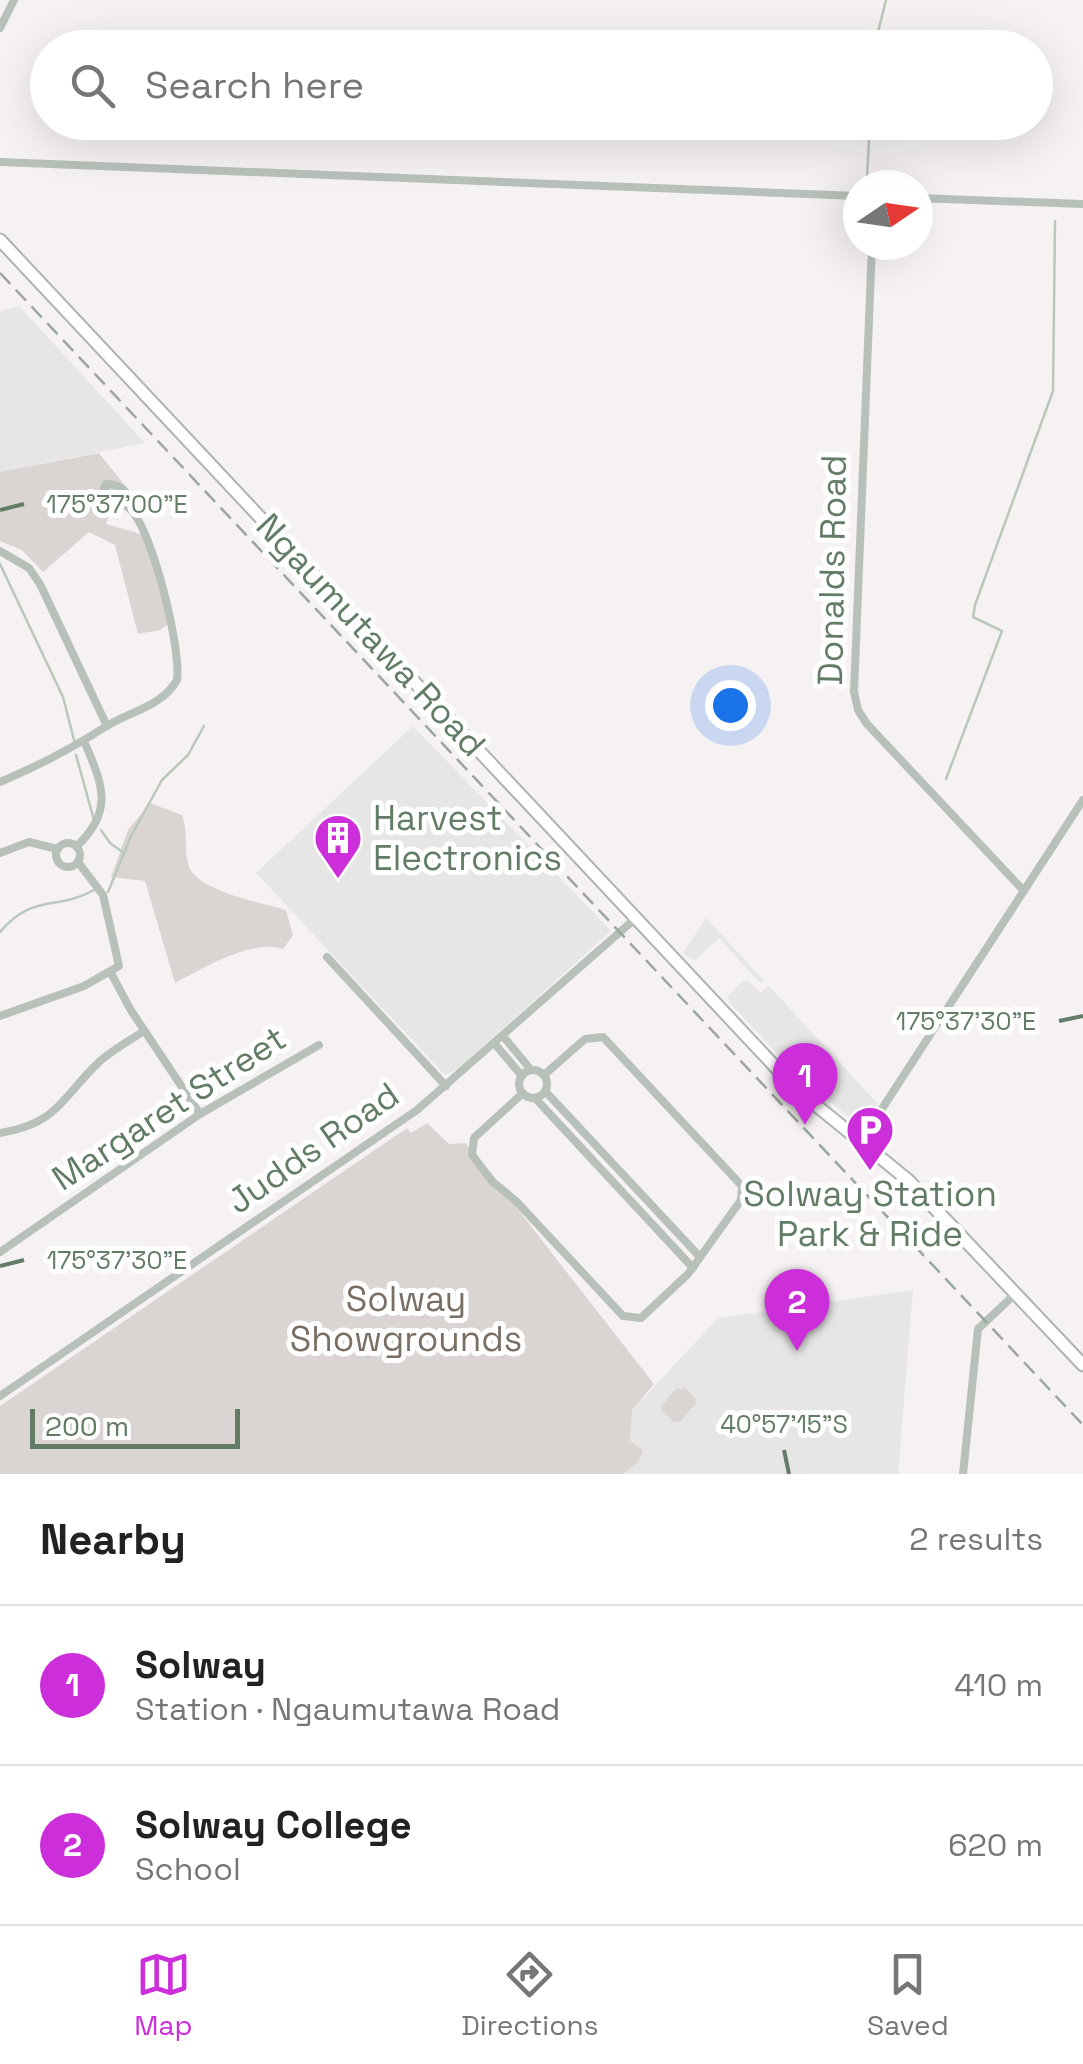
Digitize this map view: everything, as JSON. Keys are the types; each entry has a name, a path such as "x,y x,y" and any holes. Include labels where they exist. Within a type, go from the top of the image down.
{"main road":[{"name":"Ngaumutawa Road","path":"0,240 796,1089 908,1180 1083,1365"}],"street":[{"path":"0,28 14,0"},
{"path":"0,162 843,195"},
{"path":"933,199 1083,204"},
{"name":"Donalds Road","path":"871,260 854,692 858,710 1024,892"},
{"path":"0,782 84,742 172,690 178,671 174,637 164,594 133,511"},
{"path":"0,551 29,568 40,584 107,726"},
{"path":"77,846 98,824 102,810 94,763 84,742"},
{"path":"860,1141 1083,800"},
{"path":"0,853 29,842 57,848 67,842 77,846 78,862 72,867 60,864 57,848"},
{"path":"0,1016 120,966 107,908 98,886 78,862"},
{"name":"Judds Road","path":"0,1396 391,1128 446,1086 636,918"},
{"path":"328,957 446,1086"},
{"path":"111,973 144,1031 200,1114"},
{"path":"0,1133 53,1114 99,1062 144,1031"},
{"path":"503,1036 531,1070 544,1075"},
{"path":"523,1093 471,1142 472,1155 492,1182 516,1201 623,1316 641,1318 693,1268 741,1200 744,1192 739,1179 603,1036 585,1039 544,1075"},
{"path":"494,1044 522,1076"},
{"name":"Margaret Street","path":"0,1252 200,1114 319,1045"},
{"path":"531,1070 519,1084 523,1093 535,1098 693,1268"},
{"path":"535,1098 545,1091 544,1075"},
{"path":"545,1091 700,1257"},
{"path":"583,1150 591,1142"},
{"path":"623,1193 632,1185"},
{"path":"664,1236 672,1228"},
{"path":"963,1474 978,1329 1015,1294"}],"shaded area":[{"path":"19,306 145,443 0,472 0,311"},
{"path":"413,726 611,931 458,1069 445,1075 256,873"},
{"path":"706,918 768,985 760,983 719,938 694,961 683,953"},
{"path":"748,980 761,993 768,985 878,1104 873,1111 866,1112 865,1124 859,1126 788,1065 727,996 743,981"},
{"path":"913,1290 898,1474 573,1474 718,1318"}],"green space":[{"path":"99,453 127,488 106,524 141,534 155,558 171,622 160,630 138,634 115,545 89,532 43,572 22,550 0,541 0,472"},
{"path":"150,803 182,815 188,863 202,881 230,894 286,910 293,935 283,949 242,951 175,983 145,881 111,877 128,830"},
{"name":"Solway Showgrounds","path":"427,1123 449,1144 466,1143 654,1384 632,1410 630,1441 643,1450 639,1461 623,1474 0,1474 0,1406 407,1128 411,1133"},
{"path":"678,1387 684,1387 696,1403 680,1422 674,1422 661,1406"}],"waterway":[{"path":"878,30 886,0"},
{"path":"867,170 869,140"},
{"path":"946,779 1002,631 973,617 975,605 1053,391 1055,221"},
{"path":"0,564 63,697 74,740"},
{"path":"108,892 131,836 162,780 188,755 204,726"},
{"path":"76,755 94,820"},
{"path":"101,830 124,853"},
{"path":"0,932 34,907 94,890"}],"railway":[{"path":"0,273 1083,1425"}],"place":[{"name":"Harvest Electronics","path":"338,880"},
{"name":"Solway","path":"805,1125"},
{"name":"Solway Station Park & Ride","path":"870,1172"},
{"name":"Solway College","path":"797,1351"}]}
